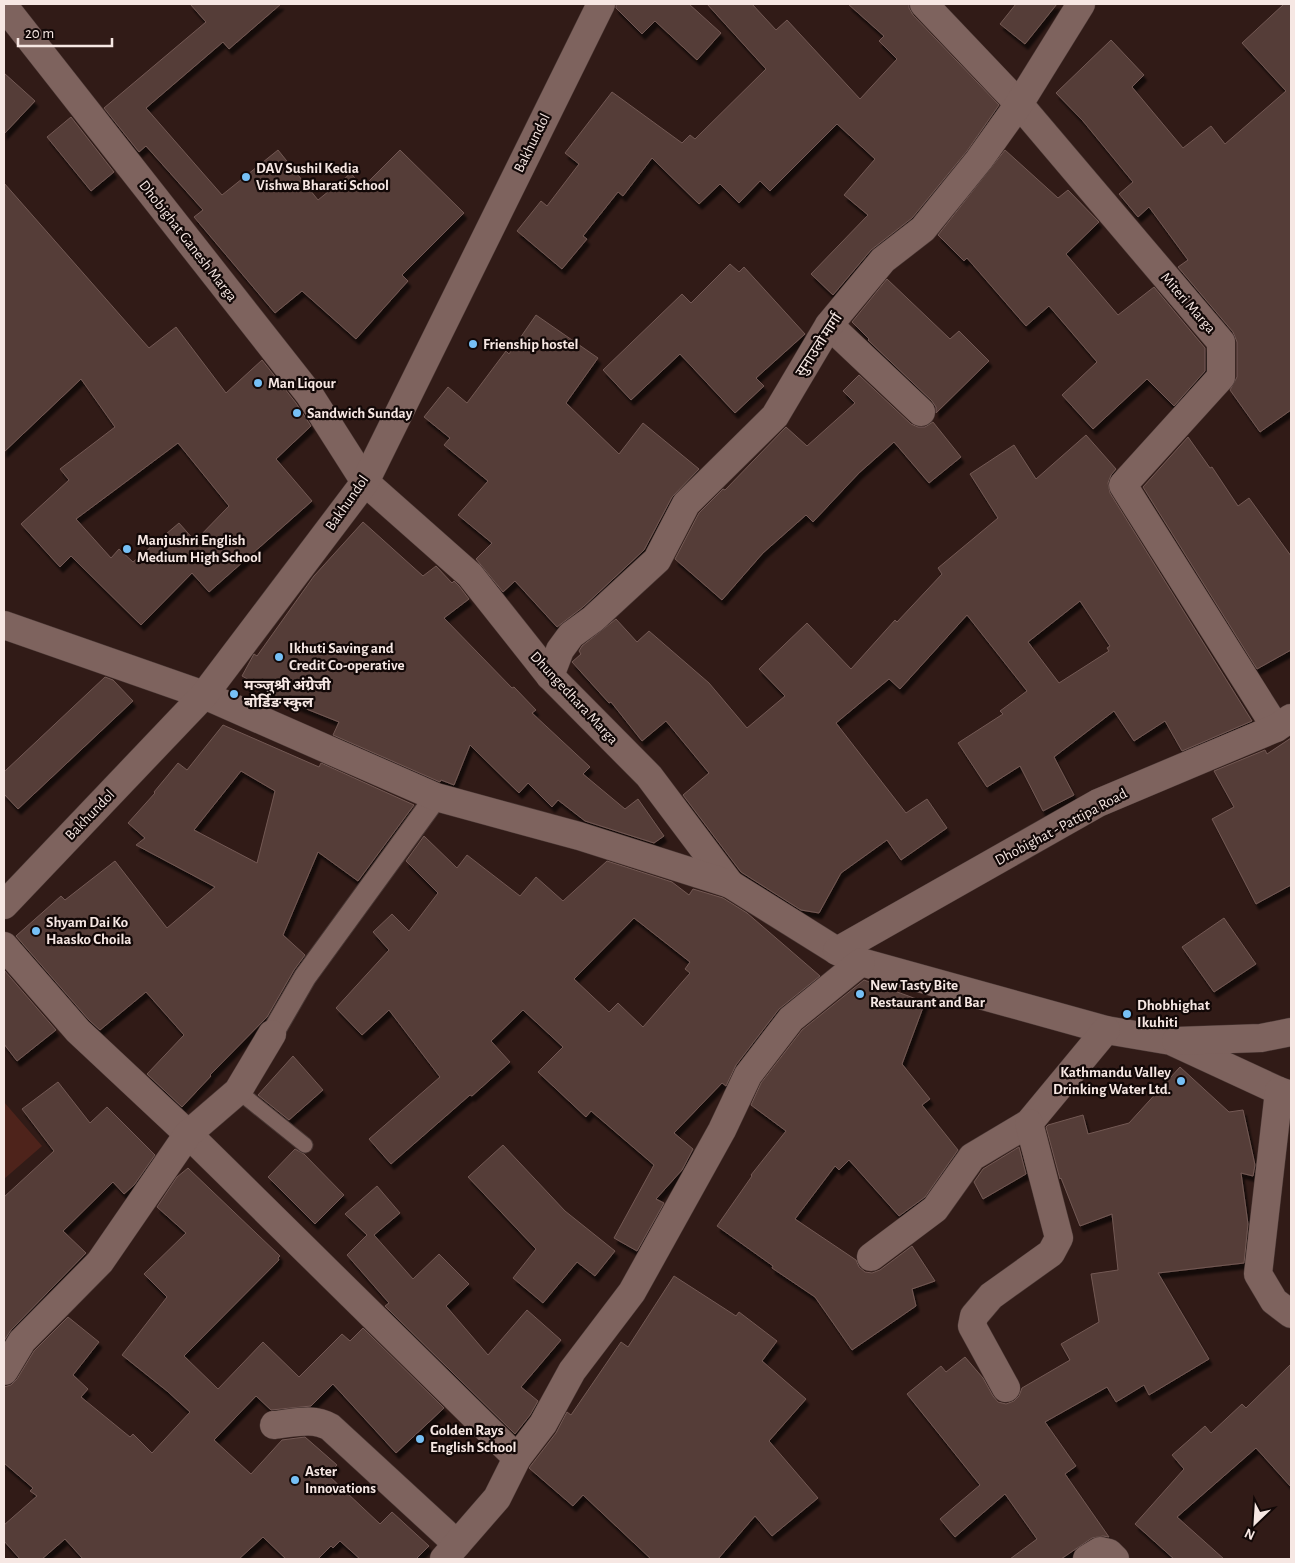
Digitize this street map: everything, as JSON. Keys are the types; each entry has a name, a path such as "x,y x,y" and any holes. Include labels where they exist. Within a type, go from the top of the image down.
{"street":[{"name":"Bakhundol","path":"4,905 204,695 365,482 601,4"},
{"name":"Miteri Marga","path":"924,4 1019,104 1222,342 1221,377 1123,485 1284,723"},
{"name":"सुनाउलो मार्गा","path":"550,676 560,650 571,636 593,619 656,560 686,504 775,416 829,325 883,260 923,228 979,160 1019,104 1081,4"},
{"name":"Dhobighat Ganesh Marga","path":"4,6 309,394 365,482"},
{"path":"829,325 921,412"},
{"name":"Dhungedhara Marga","path":"365,482 470,575 550,676 649,776 730,884"},
{"path":"4,626 204,695 436,797 579,836 730,884 849,956 1106,1030 1171,1041 1261,1038 1291,1032"},
{"name":"Dhobighat - Pattipa Road","path":"451,1551 497,1498 517,1458 543,1424 572,1371 632,1292 722,1130 748,1075 791,1019 849,956 1098,803 1284,723"},
{"path":"4,1371 22,1340 100,1262 188,1134 238,1091 304,976 436,797"},
{"path":"4,946 78,1031 188,1134 517,1458"},
{"path":"871,1257 936,1209 972,1157 1029,1123 1106,1030"},
{"path":"1171,1041 1285,1093 1258,1274 1274,1301 1291,1314"},
{"path":"1006,1388 972,1326 974,1316 991,1296 1051,1253 1059,1238 1029,1123"},
{"path":"274,1425 310,1421 321,1422 330,1427 451,1551"},
{"path":"1087,1559 1100,1551 1109,1553 1115,1559"}],"lane":[{"path":"238,1091 305,1145"}],"shaded area":[{"path":"4,1102 42,1146 4,1179"}],"building":[{"path":"190,4 281,4 229,49 223,42 146,108 222,195 278,150 318,200 351,173 362,188 400,150 464,213 402,275 408,281 356,339 302,291 275,313 194,217 203,210 146,146 139,152 104,108 206,22"},
{"path":"616,4 689,4 721,33 697,60 655,21 642,34 616,8"},
{"path":"707,4 752,4 776,30 787,20 860,99 897,59 879,41 884,36 848,4 909,4 913,15 999,105 967,151 912,218 871,250 833,295 811,274 868,215 844,195 875,159 837,124 770,191 760,181 739,203 720,184 699,204 652,158 623,196 618,192 583,236 587,239 562,269 517,231 541,201 547,206 579,164 565,153 612,92 682,143 690,135 695,139 766,69"},
{"path":"1016,4 1057,4 1025,44 1000,24"},
{"path":"1284,4 1291,4 1291,410 1260,432 1230,390 1237,377 1237,342 1233,332 1178,267 1188,260 1149,207 1138,217 1119,194 1133,182 1083,121 1056,93 1111,40 1144,75 1132,87 1183,148 1211,126 1225,144 1286,91 1242,43"},
{"path":"4,73 35,101 4,134"},
{"path":"71,117 114,172 91,191 47,137"},
{"path":"1005,150 1058,198 1068,190 1099,222 1066,254 1118,315 1154,287 1205,348 1205,371 1174,406 1147,379 1093,429 1062,395 1097,362 1049,306 1026,326 967,258 964,261 938,235"},
{"path":"4,183 149,348 176,327 226,393 262,360 296,403 311,426 276,459 312,501 209,592 192,573 141,625 71,556 60,567 21,524 69,480 60,469 115,427 81,379 4,452","holes":["178,443 229,506 195,541 179,523 133,562 119,549 111,558 76,519"]},
{"path":"730,264 739,272 744,267 805,334 756,378 764,386 735,413 680,354 631,400 603,370 682,294 691,303"},
{"path":"887,279 950,339 959,331 989,361 936,413 936,407 932,401 868,340 852,322"},
{"path":"536,315 598,358 566,403 619,454 643,423 699,469 672,497 644,550 583,607 557,627 515,581 503,592 476,559 492,543 458,515 488,481 444,445 450,438 424,417 448,387 467,403 506,351 509,354"},
{"path":"859,375 911,424 925,427 933,422 961,457 929,483 894,442 859,473 813,522 806,515 763,553 722,600 675,559 699,513 723,489 725,490 786,427 807,446 855,403 843,391"},
{"path":"1086,435 1116,469 1108,483 1110,493 1252,721 1182,751 1165,721 1134,741 1114,711 1054,757 1074,795 1043,811 1020,766 987,787 958,743 1003,714 1000,711 1027,691 967,615 900,689 889,679 836,723 906,813 927,799 947,828 901,860 887,840 841,873 819,913 801,910 741,872 683,795 709,773 666,721 642,741 611,702 609,703 572,662 581,654 579,651 582,646 616,619 637,642 649,631 709,683 747,728 785,696 759,669 807,623 851,669 895,620 897,622 942,574 938,568 998,518 970,474 1014,445 1036,479","holes":["1080,601 1110,646 1107,648 1109,651 1059,683 1028,642"]},
{"path":"1188,437 1210,468 1212,467 1238,506 1249,498 1291,556 1291,650 1257,669 1143,487"},
{"path":"363,522 423,576 436,566 452,583 454,581 459,586 469,599 444,618 536,710 532,713 590,767 583,774 625,809 638,799 664,836 654,843 585,821 558,800 552,807 528,783 519,793 470,745 454,785 441,780 440,782 333,735 339,722 284,700 242,676 254,654 257,656 314,576"},
{"path":"105,677 113,680 133,701 18,809 4,794 4,772"},
{"path":"223,725 319,767 321,763 414,805 358,881 318,852 283,935 305,955 294,970 267,1017 210,1075 182,1107 147,1074 184,1035 146,992 100,1030 89,1020 16,936 61,896 65,900 115,861 167,928 215,887 136,845 145,838 128,823 155,793 178,763 187,770","holes":["241,771 275,791 257,863 194,830"]},
{"path":"1291,738 1291,885 1256,904 1212,819 1234,807 1214,771 1265,750 1267,754"},
{"path":"424,836 457,868 467,855 520,896 536,877 563,901 607,861 672,882 689,895 693,889 723,898 747,913 820,976 779,1009 736,1065 726,1086 722,1083 674,1133 693,1149 682,1170 656,1199 664,1203 637,1251 614,1238 654,1165 591,1111 586,1117 538,1072 563,1047 523,1010 491,1041 510,1062 391,1164 369,1139 440,1077 389,1010 362,1035 336,1008 389,950 373,932 392,914 409,931 438,893 406,861","holes":["634,918 690,962 685,969 690,973 643,1027 618,1003 609,1012 574,979"]},
{"path":"1224,918 1256,964 1214,992 1182,947"},
{"path":"4,970 56,1030 17,1061 4,1044"},
{"path":"864,980 925,1002 902,1064 930,1099 922,1105 958,1150 925,1197 899,1216 849,1160 839,1170 835,1166 795,1219 856,1260 859,1267 865,1272 872,1273 880,1270 912,1246 935,1281 912,1289 916,1306 852,1350 815,1297 772,1268 773,1266 717,1226 751,1175 786,1131 751,1105 761,1083 802,1030"},
{"path":"293,1056 323,1090 289,1120 258,1095"},
{"path":"1180,1067 1229,1112 1243,1110 1255,1165 1253,1176 1241,1173 1248,1224 1244,1263 1158,1273 1209,1359 1149,1395 1144,1385 1116,1402 1107,1387 1045,1422 1076,1466 1065,1474 1109,1537 1092,1538 1061,1559 1010,1559 1037,1539 1005,1494 955,1537 940,1519 980,1485 907,1394 941,1366 946,1372 965,1357 983,1378 998,1402 1006,1404 1014,1401 1019,1396 1022,1388 1070,1360 1061,1344 1099,1322 1091,1274 1118,1270 1112,1214 1080,1226 1060,1179 1046,1127 1083,1115 1088,1134 1129,1123"},
{"path":"58,1082 90,1123 107,1107 155,1155 134,1185 124,1194 113,1182 63,1231 86,1253 11,1330 4,1341 4,1197 54,1151 22,1109"},
{"path":"503,1145 565,1211 615,1251 595,1276 577,1262 543,1303 513,1278 536,1249 468,1177"},
{"path":"1019,1147 1026,1174 983,1199 974,1182 983,1169"},
{"path":"295,1149 304,1154 344,1195 315,1224 268,1177"},
{"path":"188,1168 280,1256 279,1260 184,1356 218,1389 263,1342 299,1377 342,1334 350,1341 363,1328 444,1408 396,1453 333,1384 311,1406 271,1410 256,1396 214,1440 251,1474 282,1440 305,1437 337,1465 328,1475 380,1524 392,1512 429,1546 416,1559 360,1559 340,1541 333,1548 331,1546 318,1559 286,1559 263,1537 239,1559 83,1559 65,1539 42,1559 20,1559 4,1541 4,1525 37,1496 30,1491 33,1488 4,1463 4,1387 11,1385 17,1379 34,1351 68,1317 99,1342 73,1375 88,1389 81,1397 130,1437 133,1434 152,1453 190,1412 122,1355 167,1297 144,1274 186,1233 157,1207 177,1177"},
{"path":"377,1186 400,1213 374,1235 413,1279 439,1254 469,1284 446,1306 488,1355 527,1310 561,1340 521,1387 538,1401 515,1434 385,1306 389,1303 347,1255 367,1235 345,1214"},
{"path":"674,1276 736,1316 739,1312 777,1341 762,1361 806,1399 769,1441 818,1498 772,1536 755,1516 718,1559 651,1559 583,1495 573,1506 529,1468 556,1433 567,1412 571,1415 621,1342 628,1347"},
{"path":"1291,1364 1291,1487 1256,1448 1177,1517 1224,1559 1174,1559 1135,1524 1184,1469 1172,1455 1205,1426 1211,1433 1242,1404 1246,1408"}],"place":[{"name":"DAV Sushil Kedia Vishwa Bharati School","path":"246,177"},
{"name":"Frienship hostel","path":"473,344"},
{"name":"Man Liqour","path":"258,383"},
{"name":"Sandwich Sunday","path":"297,413"},
{"name":"Manjushri English Medium High School","path":"127,549"},
{"name":"Ikhuti Saving and Credit Co-operative","path":"279,657"},
{"name":"मञ्जुश्री अंग्रेजी बोर्डिङ स्कुल","path":"234,694"},
{"name":"Shyam Dai Ko Haasko Choila","path":"36,931"},
{"name":"New Tasty Bite Restaurant and Bar","path":"860,994"},
{"name":"Dhobhighat Ikuhiti","path":"1127,1014"},
{"name":"Kathmandu Valley Drinking Water Ltd.","path":"1181,1081"},
{"name":"Golden Rays English School","path":"420,1439"},
{"name":"Aster Innovations","path":"295,1480"}]}
